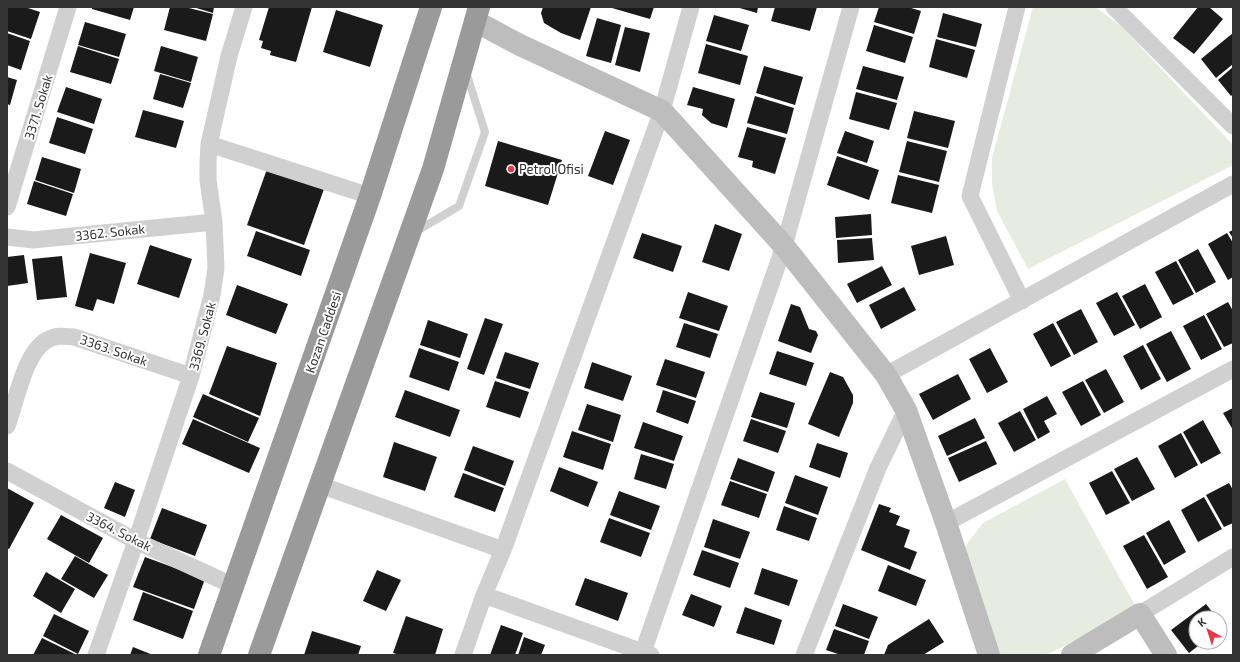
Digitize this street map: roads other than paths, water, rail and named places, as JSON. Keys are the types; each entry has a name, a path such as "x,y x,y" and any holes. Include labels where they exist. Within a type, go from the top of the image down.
{"highway":[{"name":"Kozan Caddesi","path":"209,655 370,196 427,8"},
{"path":"259,655 433,169 477,14"}],"main road":[{"path":"477,14 520,45 662,111 784,246 886,375 906,410 946,523 989,655"},
{"path":"1072,655 1140,614 1166,655"}],"street":[{"name":"3371. Sokak","path":"7,207 68,7"},
{"name":"3369. Sokak","path":"96,655 191,376 212,295 216,268 214,222 208,180 209,144 229,56 244,7"},
{"path":"463,655 484,595 503,550 662,111 691,7"},
{"path":"484,595 645,654 784,246 850,7"},
{"path":"1017,7 970,196 1022,301"},
{"path":"1114,7 1233,126"},
{"path":"209,144 370,196"},
{"path":"886,375 1233,184"},
{"name":"3362. Sokak","path":"7,236 33,240 214,222"},
{"name":"3363. Sokak","path":"7,426 30,359 38,348 47,340 60,336 74,337 191,376"},
{"path":"946,523 1233,369"},
{"path":"804,655 878,468 906,410"},
{"name":"3364. Sokak","path":"7,471 136,541 234,586"},
{"path":"320,485 503,550"},
{"path":"1140,614 1233,557"}],"lane":[{"path":"410,235 459,206 486,132 463,64"}],"place":[{"name":"Petrol Ofisi","path":"511,169"}]}
